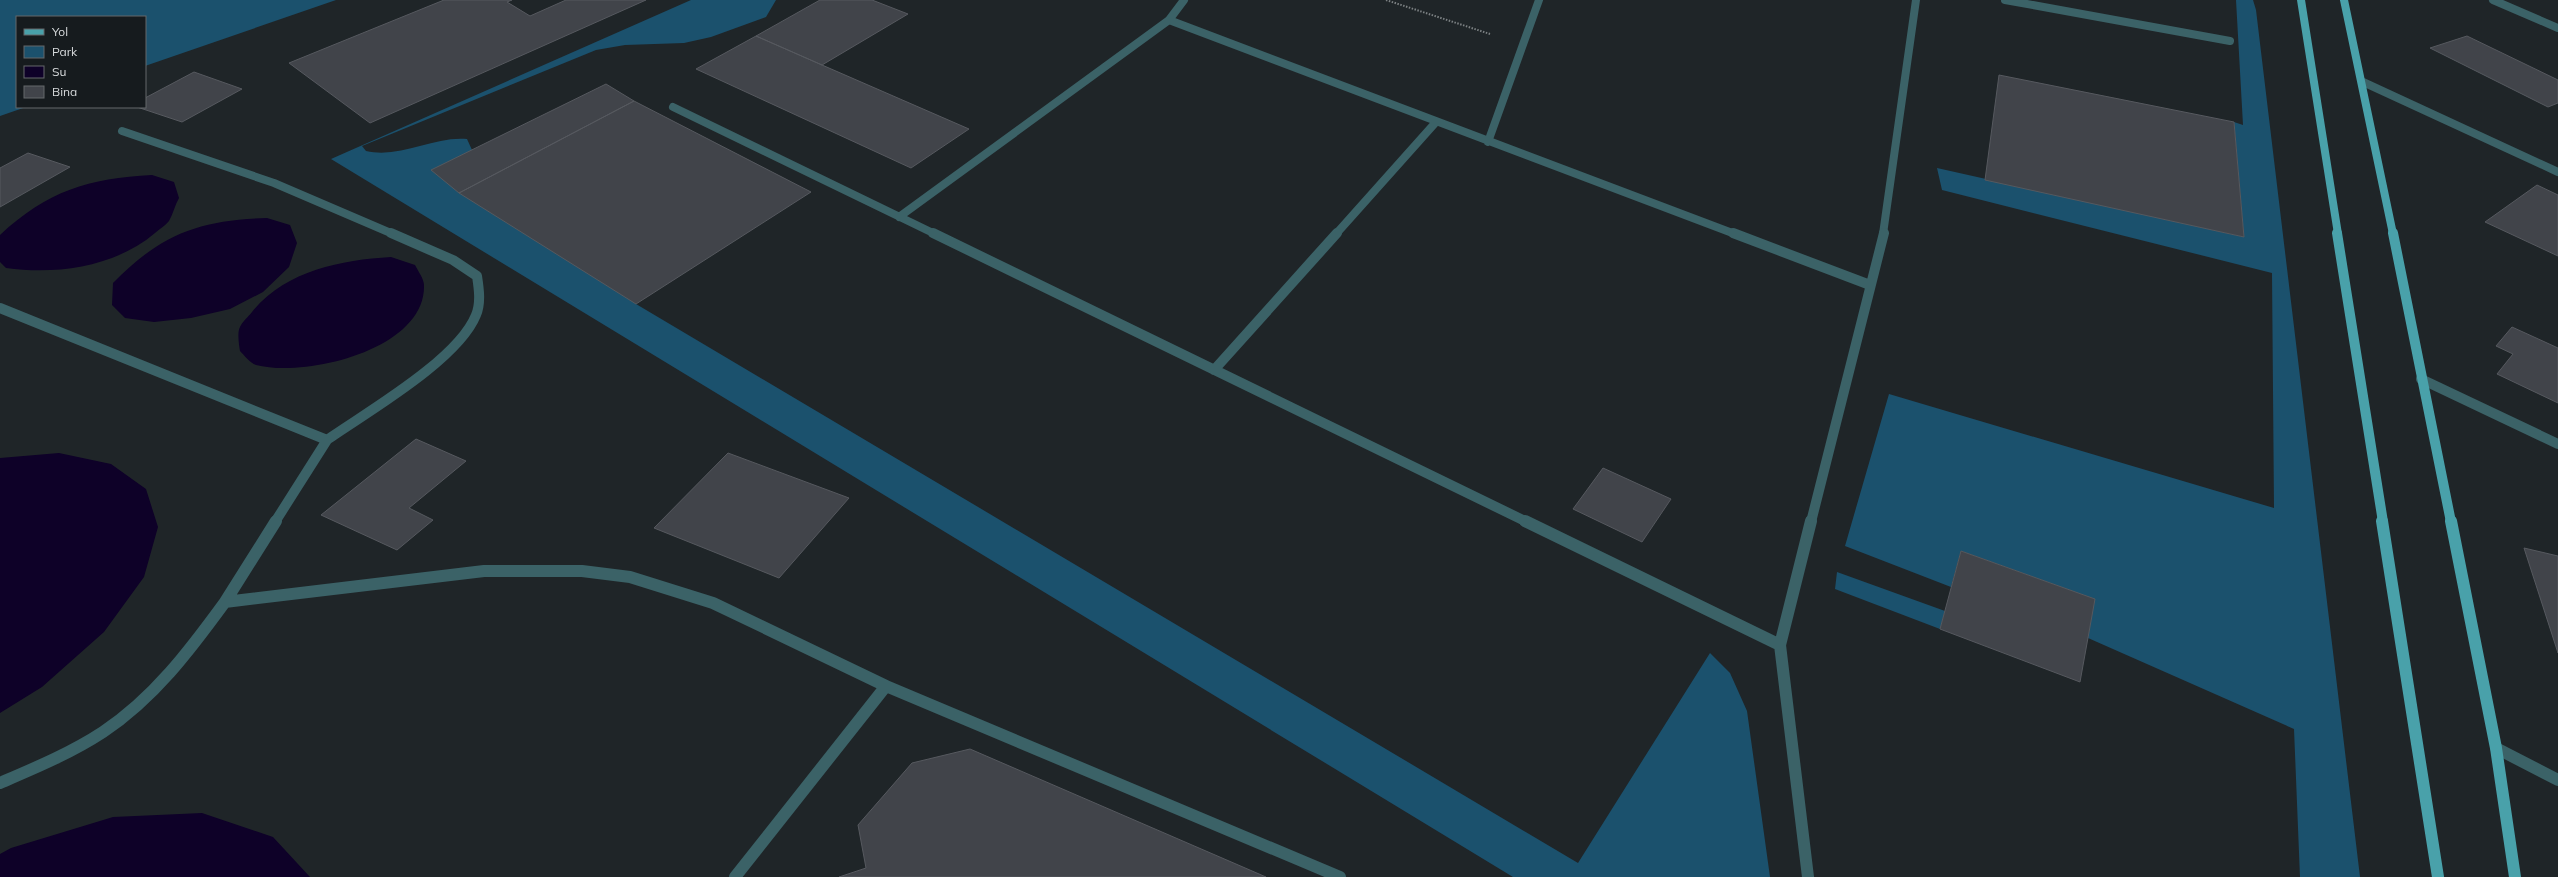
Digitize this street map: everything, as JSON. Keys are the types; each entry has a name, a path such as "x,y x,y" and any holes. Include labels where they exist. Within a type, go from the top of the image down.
{"main road":[{"path":"2301,0 2438,877"},
{"path":"2344,0 2363,82 2421,379 2496,748 2516,877"}],"street":[{"path":"899,217 1169,20 1184,0"},
{"path":"1488,142 1539,0"},
{"path":"1808,877 1780,645 1887,220 1916,0"},
{"path":"2005,0 2230,41"},
{"path":"2493,0 2558,28"},
{"path":"1169,20 1488,142 1870,285"},
{"path":"2363,82 2558,172"},
{"path":"673,107 1780,645"},
{"path":"1214,370 1436,122"},
{"path":"0,783 54,759 115,724 150,695 185,658 225,602 327,440 429,366 461,338 474,320 480,299 477,276 453,260 274,183 122,131"},
{"path":"0,308 327,440"},
{"path":"2421,379 2558,444"},
{"path":"225,602 484,571 582,571 630,577 713,603 886,686 1340,877"},
{"path":"735,877 886,686"},
{"path":"2496,748 2558,780"}],"path":[{"path":"1386,0 1523,45"}],"green space":[{"path":"0,0 336,0 146,66 146,16 16,16 16,108 23,108 0,116"},
{"path":"691,0 776,0 766,17 711,37 684,43 625,45 596,50 362,146 366,151 379,153 404,150 454,139 467,139 472,150 636,304 1578,863 1710,653 1730,673 1747,711 1770,877 1513,877 331,159"},
{"path":"2236,0 2253,0 2256,10 2360,877 2300,877 2294,729 2088,638 2094,599 1961,551 1951,587 1845,546 1889,394 2274,508 2272,273 1942,190 1937,168 2244,237 2234,122 2243,125"},
{"path":"1837,572 1945,611 1940,629 1835,589"}],"water":[{"path":"152,175 174,182 179,198 169,221 139,245 104,261 65,269 25,270 6,268 0,262 0,235 17,220 52,197 108,179"},
{"path":"267,218 290,225 297,243 289,267 263,292 230,309 191,318 154,322 125,318 112,305 113,283 148,252 165,241 182,233 221,222"},
{"path":"391,257 415,265 424,285 419,308 405,327 385,342 359,354 331,363 303,367 277,368 256,365 249,361 240,351 238,335 241,325 265,298 280,287 297,277 333,265 352,261"},
{"path":"59,453 111,464 146,489 158,527 144,577 104,632 42,687 0,713 0,458"},
{"path":"202,813 273,837 310,877 0,877 0,854 11,848 113,817"}],"building":[{"path":"444,0 512,0 507,2 530,16 566,0 646,0 370,123 289,63"},
{"path":"820,0 872,0 908,14 822,65 756,36"},
{"path":"756,36 969,129 911,168 696,69"},
{"path":"2467,36 2558,80 2558,103 2548,107 2430,48"},
{"path":"194,72 242,89 182,122 140,108 146,108 146,97"},
{"path":"1999,75 2234,122 2244,237 1985,180"},
{"path":"606,84 634,101 459,193 431,170"},
{"path":"634,101 811,192 636,304 459,193"},
{"path":"28,153 70,167 0,207 0,168"},
{"path":"2537,185 2558,195 2558,256 2485,222"},
{"path":"2512,327 2558,348 2558,403 2497,374 2513,354 2496,346"},
{"path":"416,439 466,461 409,508 433,520 397,550 321,515"},
{"path":"728,453 849,498 779,578 654,528"},
{"path":"1603,468 1671,499 1642,542 1573,509"},
{"path":"2524,548 2558,556 2558,653"},
{"path":"1961,551 2095,599 2080,682 1940,629"},
{"path":"970,749 1266,877 839,877 866,868 858,825 912,763"}]}
